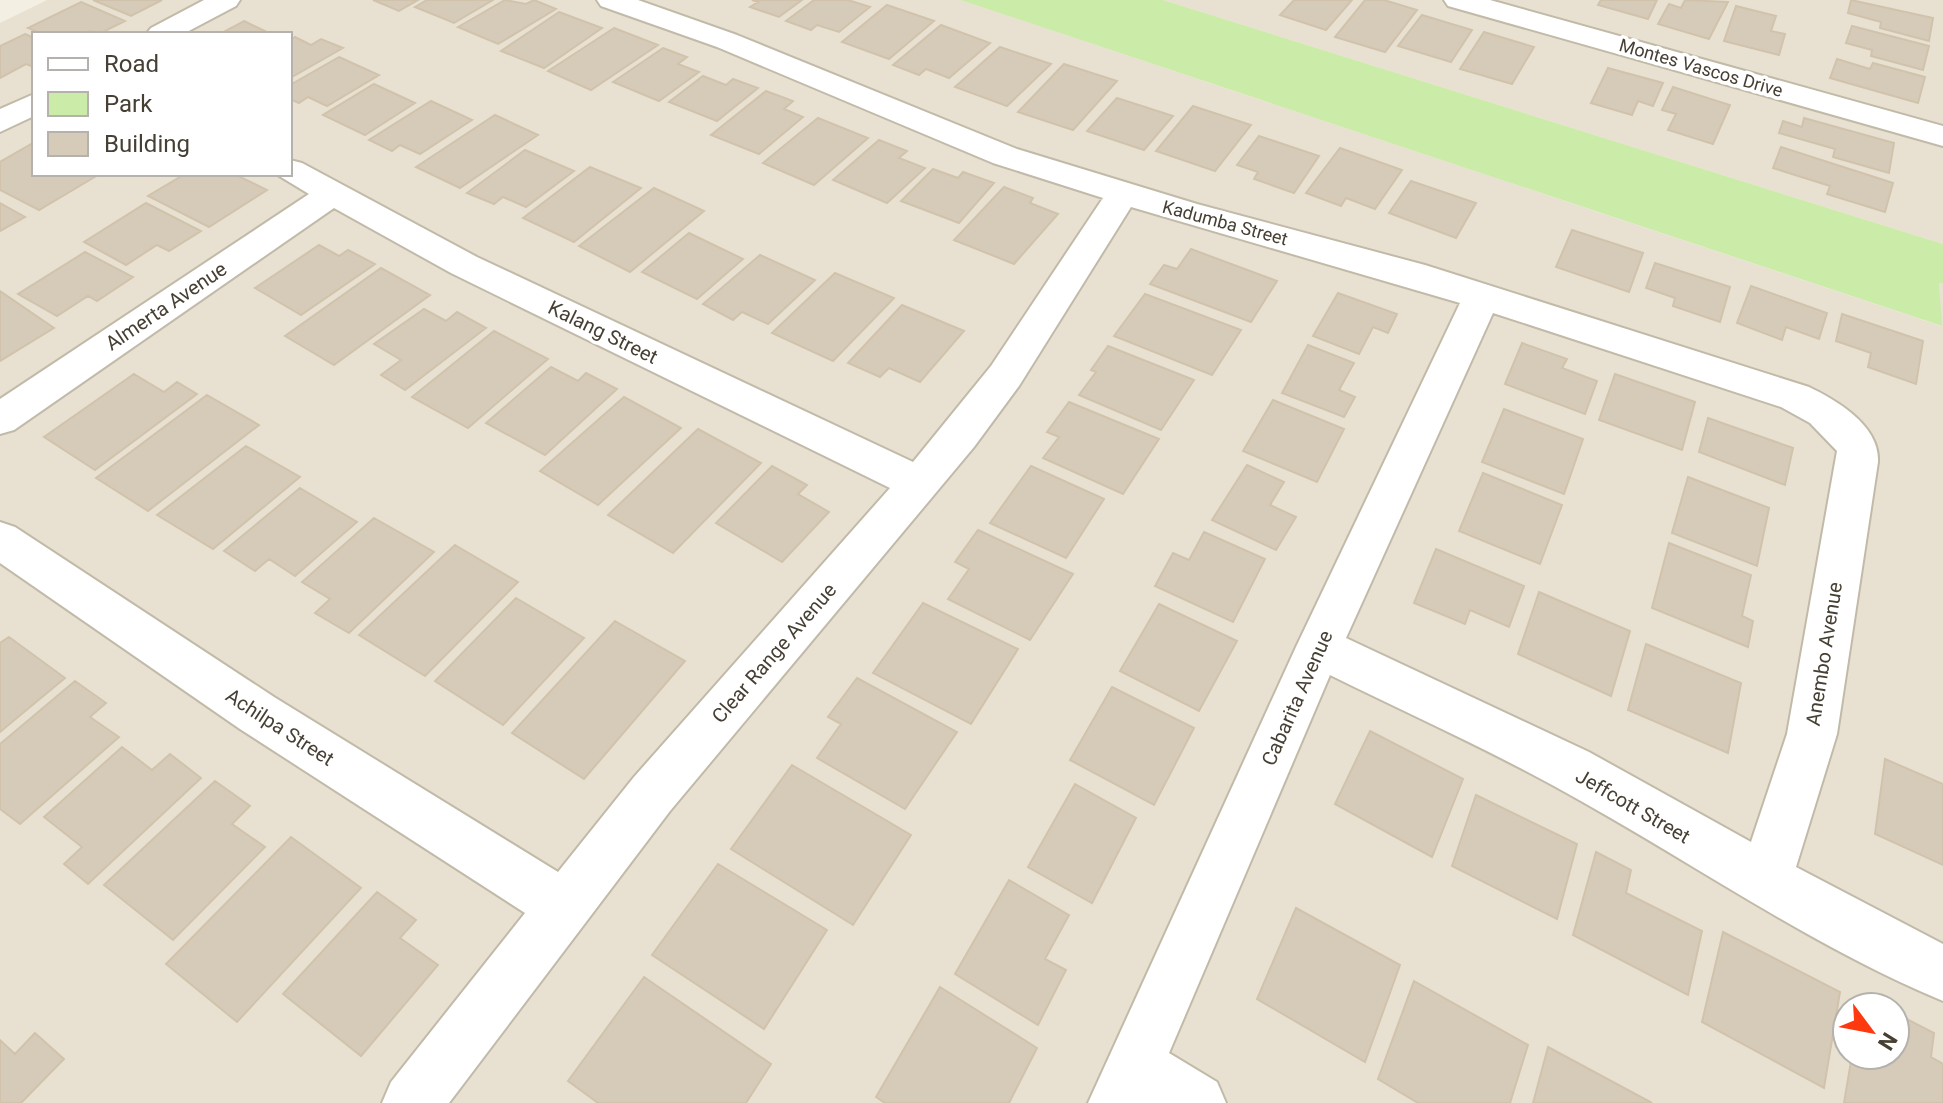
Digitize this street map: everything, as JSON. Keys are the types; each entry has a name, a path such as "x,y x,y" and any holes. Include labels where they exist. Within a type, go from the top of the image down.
{"street":[{"path":"165,32 226,0"},
{"name":"Kadumba Street","path":"611,0 727,41 1005,156 1122,194 1482,296 1795,397 1824,412 1843,427"},
{"name":"Montes Vascos Drive","path":"1458,0 1943,136"},
{"path":"0,122 32,104"},
{"name":"Kalang Street","path":"292,171 464,265 920,484"},
{"name":"Almerta Avenue","path":"0,419 332,194"},
{"name":"Clear Range Avenue","path":"412,1103 652,794 920,484 1005,376 1122,194"},
{"name":"Cabarita Avenue","path":"1127,1085 1319,647 1482,296"},
{"name":"Anembo Avenue","path":"1765,881 1812,734 1858,447 1843,427"},
{"name":"Achilpa Street","path":"0,540 257,713 564,907"},
{"name":"Jeffcott Street","path":"1319,647 1571,769 1765,881 1943,973"},
{"path":"1127,1085 1196,1103"}],"shaded area":[{"path":"47,0 960,0 1941,326 1939,282 1943,283 1943,1103 0,1103 0,23"},
{"path":"1163,0 1943,0 1943,244"}],"green space":[{"path":"960,0 1163,0 1943,244 1943,283 1939,283 1942,326"}],"building":[{"path":"93,0 162,0 131,16"},
{"path":"373,0 418,0 399,11"},
{"path":"427,0 493,0 454,23 415,7"},
{"path":"505,0 526,4 534,0 556,9 498,44 458,27"},
{"path":"752,0 802,0 779,17 750,7 758,2"},
{"path":"814,0 848,0 870,7 839,32 817,25 811,30 786,21"},
{"path":"1294,0 1352,0 1326,30 1280,15"},
{"path":"1365,0 1384,0 1417,10 1385,52 1335,37"},
{"path":"1601,0 1657,0 1648,19 1598,5"},
{"path":"1685,0 1728,2 1709,39 1658,24 1669,4 1681,8"},
{"path":"1851,0 1933,18 1929,41 1880,28 1881,22 1848,13"},
{"path":"81,2 125,21 103,32 37,32 28,28"},
{"path":"887,5 934,21 889,59 842,42"},
{"path":"1736,6 1776,16 1771,31 1785,34 1779,55 1724,41"},
{"path":"559,12 602,28 544,68 501,51"},
{"path":"1422,15 1472,30 1451,62 1398,46"},
{"path":"244,21 267,32 224,32"},
{"path":"941,25 990,43 949,78 926,69 919,75 893,65"},
{"path":"1852,26 1929,46 1923,70 1871,56 1872,50 1846,43"},
{"path":"614,28 658,45 591,90 548,71"},
{"path":"1484,32 1534,47 1512,84 1460,69"},
{"path":"25,34 32,37 32,66 26,64 0,78 0,46"},
{"path":"295,37 311,45 321,39 343,48 292,77 292,39"},
{"path":"1000,47 1051,64 1007,106 955,87"},
{"path":"663,48 687,57 678,64 699,72 659,101 613,82"},
{"path":"339,57 379,75 327,106 308,97 299,103 292,100 292,84"},
{"path":"1837,59 1870,69 1873,63 1925,77 1918,103 1830,78"},
{"path":"1064,64 1117,81 1073,130 1018,112"},
{"path":"1608,68 1663,83 1653,106 1638,101 1632,115 1591,103"},
{"path":"703,76 726,85 733,79 758,88 717,121 669,102"},
{"path":"374,84 415,103 365,135 323,115"},
{"path":"1673,87 1730,105 1713,144 1668,130 1676,114 1662,110"},
{"path":"766,91 793,101 784,109 803,117 759,154 711,135"},
{"path":"1117,98 1173,116 1144,150 1087,131"},
{"path":"431,101 472,120 420,154 400,145 392,151 369,140"},
{"path":"1193,106 1251,125 1215,171 1156,151"},
{"path":"495,115 538,135 460,188 416,167"},
{"path":"818,118 868,138 814,185 763,163"},
{"path":"1804,118 1894,143 1889,173 1833,157 1835,149 1779,133 1783,121 1802,127"},
{"path":"1259,136 1319,156 1294,193 1254,179 1258,172 1237,165"},
{"path":"879,140 907,151 899,158 925,168 887,203 833,180"},
{"path":"32,144 32,176 96,176 39,210 0,190 0,162"},
{"path":"1781,147 1893,183 1885,212 1827,194 1830,186 1773,168"},
{"path":"1340,148 1402,170 1375,209 1346,198 1341,206 1306,193"},
{"path":"525,150 574,171 526,207 503,197 494,204 467,193"},
{"path":"590,167 641,188 574,242 523,218"},
{"path":"933,169 958,178 963,172 994,183 959,223 901,201"},
{"path":"182,176 238,176 267,190 209,227 148,196"},
{"path":"1411,181 1476,203 1456,238 1389,213"},
{"path":"1004,187 1033,198 1030,203 1058,214 1014,264 954,240"},
{"path":"654,188 704,211 630,272 579,246"},
{"path":"0,203 25,217 0,231"},
{"path":"146,203 201,231 169,251 157,245 126,265 84,242"},
{"path":"1572,230 1643,253 1629,292 1556,267"},
{"path":"689,233 743,259 697,299 642,272"},
{"path":"319,245 339,256 348,250 375,264 301,315 255,288"},
{"path":"1191,249 1277,281 1251,322 1150,284 1164,265 1177,269"},
{"path":"85,252 133,277 97,301 88,296 57,316 18,294"},
{"path":"760,255 815,280 768,324 742,312 733,320 703,304"},
{"path":"1655,263 1730,287 1720,322 1673,306 1675,298 1646,288"},
{"path":"381,268 430,295 334,365 285,336"},
{"path":"835,273 894,298 833,361 772,333"},
{"path":"1751,286 1827,313 1819,339 1786,327 1782,340 1737,323"},
{"path":"0,291 54,328 0,361"},
{"path":"1338,293 1397,314 1388,333 1373,327 1359,354 1313,336"},
{"path":"1145,294 1241,330 1212,375 1114,336"},
{"path":"902,305 964,331 920,382 889,368 880,377 848,363"},
{"path":"424,309 446,321 457,312 486,328 405,390 381,375 401,360 374,344"},
{"path":"1842,314 1923,341 1916,384 1868,367 1871,353 1836,341"},
{"path":"494,331 548,359 468,428 412,397"},
{"path":"1522,343 1567,359 1562,368 1597,381 1585,414 1505,384"},
{"path":"1308,345 1354,363 1339,390 1355,397 1344,417 1282,393"},
{"path":"1108,346 1194,380 1161,430 1079,395 1096,372 1091,370"},
{"path":"551,367 578,381 586,373 617,389 545,455 486,423"},
{"path":"134,374 164,392 177,382 197,394 95,470 44,437"},
{"path":"1615,374 1695,402 1682,450 1599,420"},
{"path":"207,395 259,425 148,511 96,478"},
{"path":"624,397 681,428 598,505 540,471"},
{"path":"1273,400 1344,429 1317,482 1243,451"},
{"path":"1069,402 1159,439 1123,494 1043,458 1059,437 1047,432"},
{"path":"1504,409 1583,439 1564,494 1482,462"},
{"path":"1708,418 1793,448 1785,485 1699,452"},
{"path":"698,429 761,463 673,553 608,515"},
{"path":"246,446 300,477 213,549 157,515"},
{"path":"1247,465 1284,482 1270,505 1296,517 1276,550 1212,520"},
{"path":"772,466 807,485 798,494 829,512 782,562 716,523"},
{"path":"1031,466 1104,499 1066,558 990,523"},
{"path":"1483,473 1562,505 1540,564 1459,531"},
{"path":"1688,477 1769,508 1757,566 1672,533"},
{"path":"300,488 357,522 295,576 269,559 255,571 224,551"},
{"path":"374,518 434,552 349,633 315,613 330,599 302,582"},
{"path":"978,530 1073,574 1030,640 948,599 969,569 955,562"},
{"path":"1204,532 1265,559 1233,622 1155,586 1173,553 1189,560"},
{"path":"1669,543 1751,575 1742,616 1753,621 1748,647 1652,608"},
{"path":"455,545 518,582 425,676 359,635"},
{"path":"1436,549 1524,586 1509,627 1470,610 1465,624 1414,603"},
{"path":"1539,592 1630,631 1611,696 1518,654"},
{"path":"516,598 584,638 503,725 435,681"},
{"path":"923,603 1018,649 971,724 873,673"},
{"path":"1159,604 1237,641 1199,711 1120,671"},
{"path":"615,621 685,661 584,779 512,733"},
{"path":"9,637 65,678 0,732 0,643"},
{"path":"1646,644 1741,683 1728,753 1628,710"},
{"path":"857,678 957,732 905,809 817,758 841,724 828,717"},
{"path":"75,681 106,703 90,717 119,737 20,824 0,809 0,744"},
{"path":"1112,687 1194,728 1154,805 1070,760"},
{"path":"1370,731 1463,779 1432,857 1335,804"},
{"path":"122,747 152,770 170,754 201,778 88,884 64,864 82,847 44,817"},
{"path":"1885,759 1943,784 1943,865 1875,834"},
{"path":"792,765 911,835 853,925 731,849"},
{"path":"215,781 250,806 232,824 265,847 173,940 104,885"},
{"path":"1075,784 1136,818 1092,903 1028,867"},
{"path":"1476,795 1577,844 1557,919 1452,866"},
{"path":"291,837 361,888 237,1022 166,964"},
{"path":"1596,852 1631,870 1626,893 1702,931 1688,995 1573,935"},
{"path":"718,864 827,930 764,1029 652,955"},
{"path":"1009,880 1069,915 1045,959 1066,970 1038,1025 955,974"},
{"path":"377,892 416,920 400,938 438,965 361,1056 283,994"},
{"path":"1296,908 1400,965 1365,1062 1257,999"},
{"path":"1723,932 1838,991 1831,991 1831,1046 1824,1088 1702,1022"},
{"path":"644,977 771,1064 746,1103 598,1103 568,1081"},
{"path":"1414,981 1528,1045 1510,1103 1418,1103 1378,1079"},
{"path":"940,987 1037,1048 1009,1103 885,1103 876,1097"},
{"path":"1911,1021 1934,1033 1931,1057 1943,1064 1943,1103 1844,1103 1849,1071 1911,1071"},
{"path":"35,1033 64,1059 21,1103 0,1103 0,1040 15,1054"},
{"path":"1548,1047 1652,1103 1533,1103"}]}
